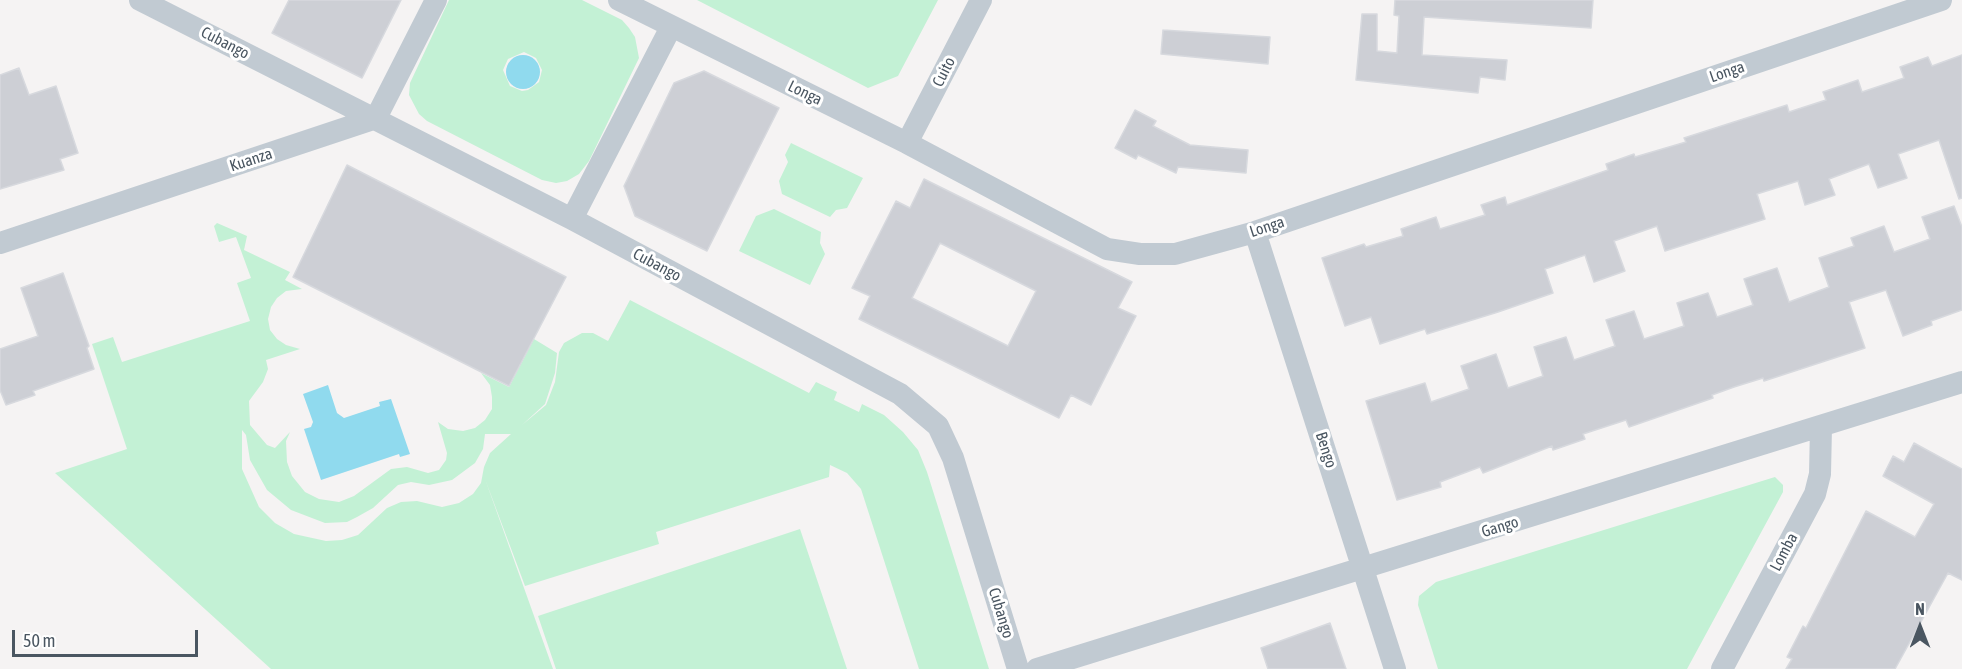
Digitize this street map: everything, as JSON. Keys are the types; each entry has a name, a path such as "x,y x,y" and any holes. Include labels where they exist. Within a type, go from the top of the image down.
{"street":[{"name":"Cubango","path":"140,0 573,219 900,394 938,426 953,458 1018,669"},
{"path":"375,118 436,0"},
{"name":"Longa","path":"619,0 907,143 1107,249 1140,254 1175,254 1255,232 1937,1"},
{"name":"Cuito","path":"907,143 981,0"},
{"path":"573,219 671,27"},
{"name":"Kuanza","path":"0,243 375,118"},
{"name":"Bengo","path":"1255,232 1395,669"},
{"name":"Gango","path":"1038,669 1962,382"},
{"name":"Lomba","path":"1722,669 1815,494 1820,474 1821,427"}],"green space":[{"path":"449,0 582,0 622,20 635,37 639,58 589,161 579,174 567,181 556,183 542,180 427,121 419,114 409,95 410,83","holes":["524,52 536,58 542,70 539,82 528,90 522,91 510,86 503,70 508,59"]},
{"path":"697,0 938,0 898,76 868,88"},
{"path":"791,143 863,178 847,208 836,210 830,217 782,194 779,181 788,162 785,155"},
{"path":"774,209 821,232 820,243 825,254 810,285 739,251 756,216"},
{"path":"217,223 247,236 244,250 290,272 285,280 302,289 286,291 277,298 271,307 268,319 270,330 277,339 286,345 300,349 266,360 268,369 263,382 249,401 250,425 267,445 275,448 290,432 286,441 287,462 292,476 305,492 319,499 339,502 354,496 391,469 407,467 428,473 439,470 446,460 447,453 438,422 448,429 463,431 475,428 485,420 492,409 492,397 490,385 481,373 509,387 534,339 557,353 555,373 545,404 522,425 546,405 555,382 559,352 564,343 582,333 593,333 608,341 630,300 809,393 816,382 837,392 834,400 859,412 862,404 884,415 903,432 918,450 927,472 989,669 919,669 861,489 847,473 830,465 829,477 656,532 659,544 525,586 485,479 553,669 271,669 55,473 127,449 92,344 113,337 122,362 250,321 237,283 251,278 236,237 219,242 214,226","holes":["242,430 246,435 250,460 267,490 291,510 325,523 347,522 357,517 373,508 398,485 411,482 429,485 452,480 475,463 483,449 485,434 511,434 490,453 481,483 473,494 459,503 442,507 417,501 401,502 387,508 358,535 342,540 326,541 294,534 275,523 259,507 242,469"]},
{"path":"1775,477 1783,485 1783,492 1687,669 1438,669 1418,605 1419,596 1436,582"},
{"path":"800,529 847,669 556,669 538,616"}],"water":[{"path":"523,55 535,60 540,72 535,84 523,89 511,84 506,72 511,60"},
{"path":"328,385 337,413 344,418 380,406 379,402 391,399 410,454 400,457 399,454 321,480 304,429 311,427 313,422 303,394"}],"building":[{"path":"289,0 401,0 362,78 272,33"},
{"path":"1395,0 1593,0 1591,28 1424,17 1422,55 1507,60 1505,80 1480,77 1478,93 1356,80 1362,14 1377,14 1377,51 1397,53 1399,16 1394,15"},
{"path":"1163,30 1270,37 1268,64 1161,54"},
{"path":"1962,55 1962,198 1959,199 1939,140 1898,154 1907,178 1878,188 1869,164 1829,179 1835,195 1805,205 1798,181 1757,194 1765,219 1665,251 1657,226 1614,241 1625,271 1594,282 1585,255 1545,269 1553,293 1427,334 1425,329 1380,344 1371,317 1345,326 1322,258 1364,244 1366,247 1403,236 1401,229 1436,217 1440,229 1485,215 1481,205 1505,197 1507,205 1608,170 1606,164 1634,154 1635,157 1686,142 1684,138 1787,105 1789,112 1826,100 1823,92 1858,80 1862,92 1904,78 1900,67 1928,57 1932,66"},
{"path":"19,68 29,95 56,86 78,153 60,159 64,170 0,189 0,75"},
{"path":"704,71 779,108 707,251 635,216 624,186 674,83"},
{"path":"1135,110 1156,121 1153,126 1190,145 1248,150 1246,173 1178,167 1176,173 1138,155 1136,159 1115,148"},
{"path":"347,165 566,277 509,386 293,277"},
{"path":"924,179 1132,282 1118,308 1136,316 1091,405 1071,395 1059,418 859,319 870,296 852,288 896,201 910,208","holes":["940,243 1036,291 1008,346 912,298"]},
{"path":"1954,206 1962,227 1962,310 1931,321 1932,325 1903,336 1886,290 1849,302 1865,348 1764,381 1763,378 1734,387 1712,395 1713,398 1629,427 1626,420 1583,434 1585,439 1553,450 1552,446 1483,473 1480,467 1440,482 1441,487 1397,500 1366,401 1425,383 1431,402 1469,389 1461,366 1496,354 1508,388 1543,376 1534,347 1566,337 1574,360 1615,346 1606,320 1634,311 1644,339 1684,326 1677,303 1708,293 1717,317 1753,305 1744,279 1777,268 1789,302 1829,287 1819,258 1854,246 1851,238 1884,226 1894,252 1930,239 1922,217"},
{"path":"63,273 89,346 87,348 94,369 33,391 35,395 6,405 0,390 0,349 38,336 21,288"},
{"path":"1914,443 1962,469 1962,580 1948,573 1895,669 1786,669 1792,659 1787,657 1803,626 1806,628 1866,511 1915,537 1934,504 1883,476 1893,456 1904,462"},
{"path":"1330,623 1346,669 1268,669 1261,648"}]}
